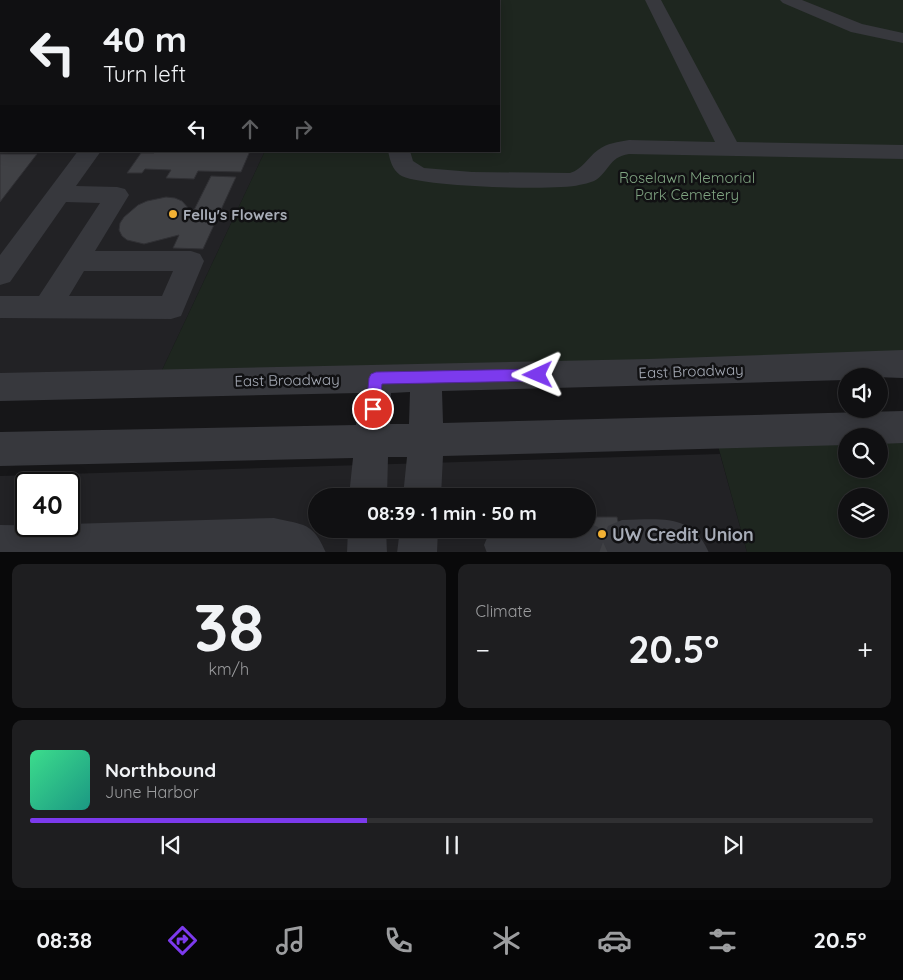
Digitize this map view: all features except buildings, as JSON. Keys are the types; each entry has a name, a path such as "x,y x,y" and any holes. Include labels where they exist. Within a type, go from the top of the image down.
{"street":[{"path":"653,0 729,148"},
{"path":"788,0 823,16 903,43"},
{"path":"879,34 903,38"},
{"path":"399,152 402,163 408,170 420,175 472,179 571,180 587,175 605,155 615,149 729,148 903,152"},
{"path":"0,275 89,152"},
{"path":"47,307 117,196 59,194"},
{"path":"0,307 171,308 191,261 76,261"},
{"name":"East Broadway","path":"0,387 649,373 903,364"},
{"path":"423,488 426,440 426,377"},
{"path":"368,488 370,440 376,378"},
{"path":"0,449 903,427"},
{"path":"0,545 274,538 300,544 306,552"},
{"path":"367,538 367,552"},
{"path":"418,552 419,538"},
{"path":"622,540 675,540 689,552"},
{"path":"504,545 584,541"}],"shaded area":[{"path":"0,152 265,152 156,383 0,387"},
{"path":"720,454 747,552 0,552 0,476 15,476 15,537 80,537 80,474"}],"green space":[{"name":"Roselawn Memorial Park Cemetery","path":"500,0 903,0 903,364 156,383 265,152 500,152"},
{"path":"903,427 903,552 747,552 714,431 838,428 838,478 888,478 888,428 856,428"}],"place":[{"name":"Felly's Flowers","path":"173,214"},
{"name":"UW Credit Union","path":"602,534"}],"route":[{"path":"373,409 376,378 538,375"}]}
